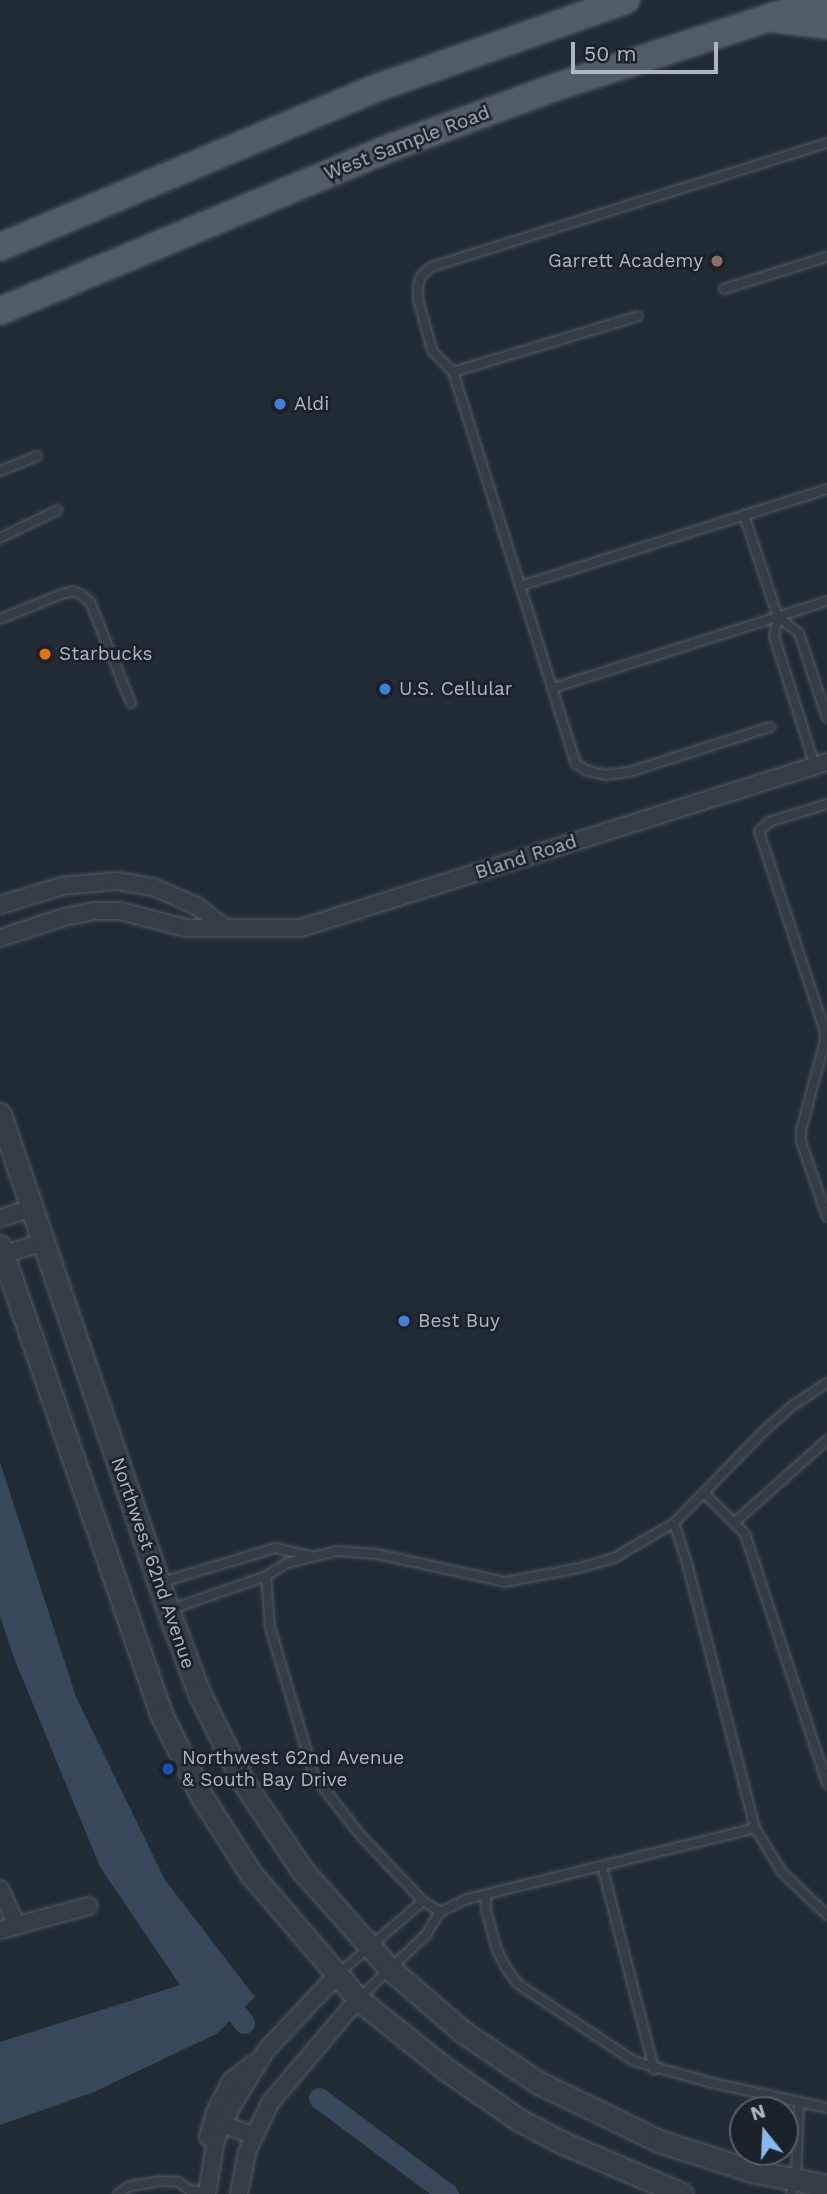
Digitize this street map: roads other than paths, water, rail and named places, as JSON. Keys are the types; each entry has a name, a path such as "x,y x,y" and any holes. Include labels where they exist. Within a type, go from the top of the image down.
{"main road":[{"path":"0,247 379,87 626,0"},
{"name":"West Sample Road","path":"0,311 392,146 556,88 823,0"},
{"path":"767,18 827,25"}],"street":[{"name":"Bland Road","path":"0,937 64,917 95,911 120,911 186,928 301,928 821,764"},
{"path":"0,905 62,886 89,881 116,881 153,887 197,906 223,926"},
{"name":"Northwest 62nd Avenue","path":"0,1114 168,1610 199,1693 242,1780 302,1870 389,1968 463,2032 537,2082 574,2102 683,2149 793,2188 827,2186"},
{"path":"0,1218 32,1208"},
{"path":"43,1242 1,1252 161,1714 202,1797 251,1874 358,1999 444,2068 519,2120 596,2159 682,2194"},
{"path":"0,1889 17,1926"},
{"path":"0,1930 89,1906"},
{"path":"212,2193 212,2158 217,2122 261,2057 337,1975"},
{"path":"239,2194 239,2182 253,2135 270,2103 292,2073 358,1999"},
{"path":"217,2122 253,2135"}],"lane":[{"path":"770,727 629,772 606,775 588,771 576,764 453,372 432,350 418,299 421,276 431,267 827,143"},
{"path":"724,289 827,257"},
{"path":"453,372 638,316"},
{"path":"0,471 37,456"},
{"path":"520,586 827,489"},
{"path":"0,538 58,510"},
{"path":"744,515 778,617 774,636 821,764"},
{"path":"0,619 62,594 82,594 90,602 131,703"},
{"path":"553,688 827,601"},
{"path":"778,617 800,633 827,718"},
{"path":"827,804 769,822 758,831 824,1029 825,1040 801,1131 827,1217"},
{"path":"168,1610 266,1576 286,1563 337,1551 377,1554 505,1582 579,1568 614,1558 674,1523 764,1431 792,1406 827,1383"},
{"path":"734,1523 827,1440"},
{"path":"705,1494 745,1534 827,1784"},
{"path":"674,1523 687,1563 755,1828 782,1872 827,1915"},
{"path":"159,1583 276,1548 314,1557"},
{"path":"266,1576 270,1628 313,1776 362,1837 423,1901 440,1912"},
{"path":"358,1999 426,1935 440,1912 467,1899 755,1828"},
{"path":"602,1866 654,2068"},
{"path":"486,1894 486,1910 497,1950 518,1984 634,2061 773,2096"},
{"path":"337,1975 368,1945 423,1901"},
{"path":"799,2102 827,2108"},
{"path":"793,2188 795,2166"},
{"path":"118,2194 130,2186 160,2181 179,2182 186,2192 212,2193"}],"water":[{"path":"0,1462 76,1697 165,1880 255,1997 216,2034 94,2092 0,2125 0,2042 180,1985 100,1867 14,1658 0,1616"}],"waterway":[{"path":"220,1991 244,2023"},
{"path":"319,2098 448,2194"}],"place":[{"name":"Garrett Academy","path":"717,261"},
{"name":"Aldi","path":"280,404"},
{"name":"Starbucks","path":"45,654"},
{"name":"U.S. Cellular","path":"385,689"},
{"name":"Best Buy","path":"404,1321"},
{"name":"Northwest 62nd Avenue & South Bay Drive","path":"168,1769"}]}
